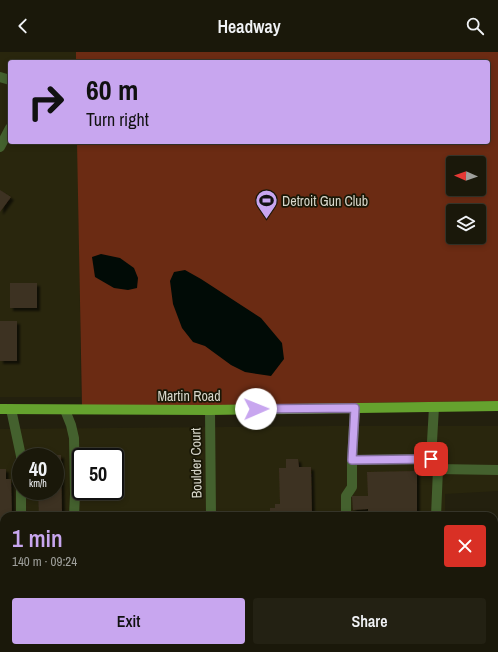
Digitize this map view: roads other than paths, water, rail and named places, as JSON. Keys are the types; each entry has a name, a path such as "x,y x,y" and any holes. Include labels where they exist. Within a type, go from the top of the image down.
{"main road":[{"name":"Martin Road","path":"0,410 210,410 498,406"}],"street":[{"path":"0,147 8,132"},
{"path":"434,407 431,459 438,469 436,512"},
{"path":"346,512 346,496 352,487 355,408"},
{"path":"11,410 18,448"},
{"path":"65,410 74,438 74,512"},
{"name":"Boulder Court","path":"210,410 211,512"},
{"path":"352,460 431,459"},
{"path":"438,469 498,470"},
{"path":"21,500 21,512"}],"place":[{"name":"Detroit Gun Club","path":"266,220"}]}
